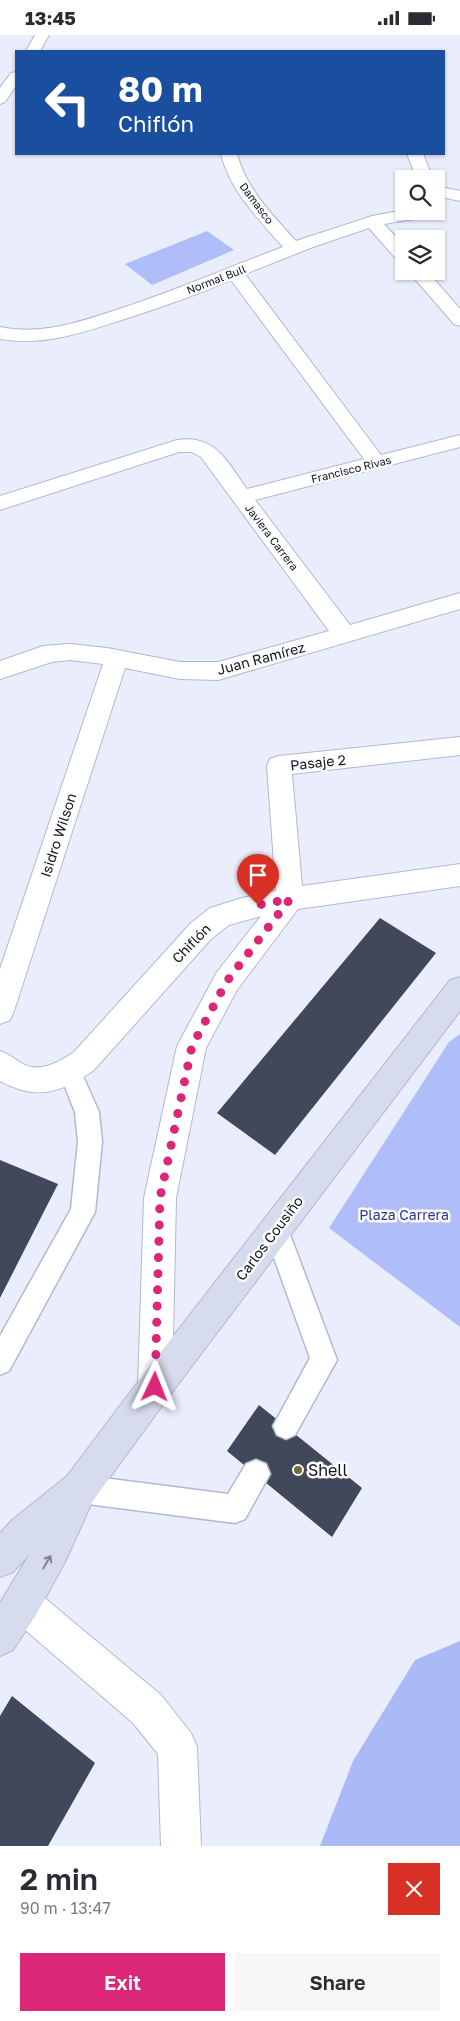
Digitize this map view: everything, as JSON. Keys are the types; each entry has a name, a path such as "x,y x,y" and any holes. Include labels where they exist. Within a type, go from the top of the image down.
{"main road":[{"name":"Carlos Cousiño","path":"0,1559 25,1533 80,1489 155,1387 460,989"},
{"name":"Carlos Cousiño","path":"0,1637 49,1559 66,1525 80,1489"}],"street":[{"path":"34,50 42,35"},
{"path":"0,99 15,78"},
{"name":"Damasco","path":"229,155 234,171 249,196 293,248"},
{"path":"415,155 421,170"},
{"path":"445,193 460,196"},
{"path":"445,211 460,210"},
{"name":"Normal Bull","path":"0,333 30,337 60,333 135,311 235,273 293,248 372,221 395,217"},
{"path":"372,221 395,247"},
{"path":"235,273 377,463"},
{"path":"424,280 460,320"},
{"name":"Francisco Rivas","path":"242,497 460,441"},
{"name":"Javiera Carrera","path":"0,503 177,447 195,445 208,452 344,635"},
{"name":"Juan Ramírez","path":"0,670 54,653 86,653 187,672 211,671 232,667 460,601"},
{"name":"Isidro Wilson","path":"0,1011 116,659"},
{"name":"Pasaje 2","path":"290,899 279,766 460,746"},
{"name":"Chiflón","path":"0,1064 19,1077 35,1081 59,1077 70,1072 84,1061 210,923 231,911 290,899 460,875"},
{"path":"155,1387 160,1198 192,1046 227,981 290,899"},
{"path":"22,1603 147,1709 177,1747 181,1846"}],"lane":[{"path":"0,1362 83,1212 90,1142 87,1112 70,1072"},
{"path":"276,1230 324,1359 286,1426"},
{"path":"80,1489 235,1509 256,1475"}],"green space":[{"path":"207,231 234,250 152,285 125,264"},
{"name":"Plaza Carrera","path":"460,1034 460,1327 329,1228 449,1042"}],"shaded area":[{"path":"460,1641 460,1846 320,1846 353,1761 415,1660"}],"building":[{"path":"380,918 436,953 275,1155 217,1113"},
{"path":"0,1160 58,1184 0,1298"},
{"path":"259,1405 362,1488 332,1537 227,1451"},
{"path":"12,1696 95,1763 48,1846 0,1846 0,1716"}],"place":[{"name":"Shell","path":"298,1470"}],"route":[{"path":"155,1387 160,1198 175,1119 192,1046 227,981 290,899 258,905"}]}
